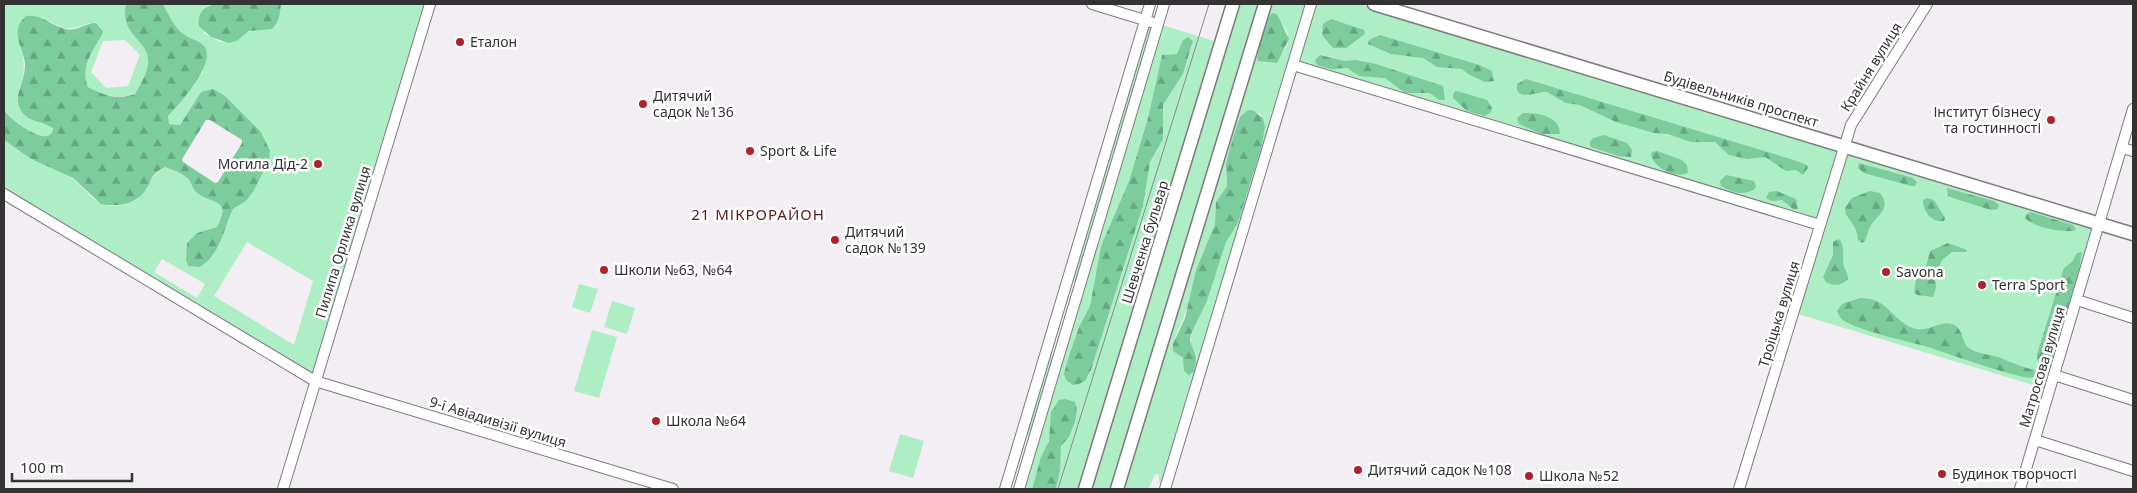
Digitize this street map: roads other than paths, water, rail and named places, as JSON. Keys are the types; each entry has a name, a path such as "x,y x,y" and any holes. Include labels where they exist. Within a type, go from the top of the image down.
{"main road":[{"name":"Шевченка бульвар","path":"1085,489 1233,4"},
{"path":"1117,489 1265,4"},
{"name":"Будівельників проспект","path":"1374,4 2133,234"}],"street":[{"name":"Пилипа Орлика вулиця","path":"283,489 430,4"},
{"path":"1092,4 1158,24"},
{"path":"1005,489 1150,4"},
{"path":"1019,489 1164,4"},
{"path":"1165,489 1311,4"},
{"name":"Крайня вулиця","path":"1844,146 1851,125 1927,4"},
{"path":"1293,65 1820,225"},
{"name":"Матросова вулиця","path":"2020,489 2133,109"},
{"name":"Троїцька вулиця","path":"1739,489 1844,146"},
{"path":"2122,148 2133,151"},
{"name":"9-ї Авіадивізії вулиця","path":"4,194 316,381 673,489"},
{"path":"2077,300 2133,318"},
{"path":"2054,375 2133,400"},
{"path":"1021,436 1034,440"},
{"path":"2035,440 2133,471"}],"tram line":[{"path":"1058,489 1209,4"}],"place":[{"name":"Еталон","path":"460,42"},
{"name":"Дитячий садок №136","path":"643,104"},
{"name":"Інститут бізнесу та гостинності","path":"2051,120"},
{"name":"Sport & Life","path":"750,151"},
{"name":"Могила Дiд-2","path":"318,164"},
{"name":"Дитячий садок №139","path":"835,240"},
{"name":"Школи №63, №64","path":"604,270"},
{"name":"Savona","path":"1886,272"},
{"name":"Terra Sport","path":"1982,285"},
{"name":"Школа №64","path":"656,421"},
{"name":"Дитячий садок №108","path":"1358,470"},
{"name":"Будинок творчості","path":"1942,474"},
{"name":"Школа №52","path":"1529,476"}],"district":[{"name":"21 МІКРОРАЙОН","path":"758,215"}]}
